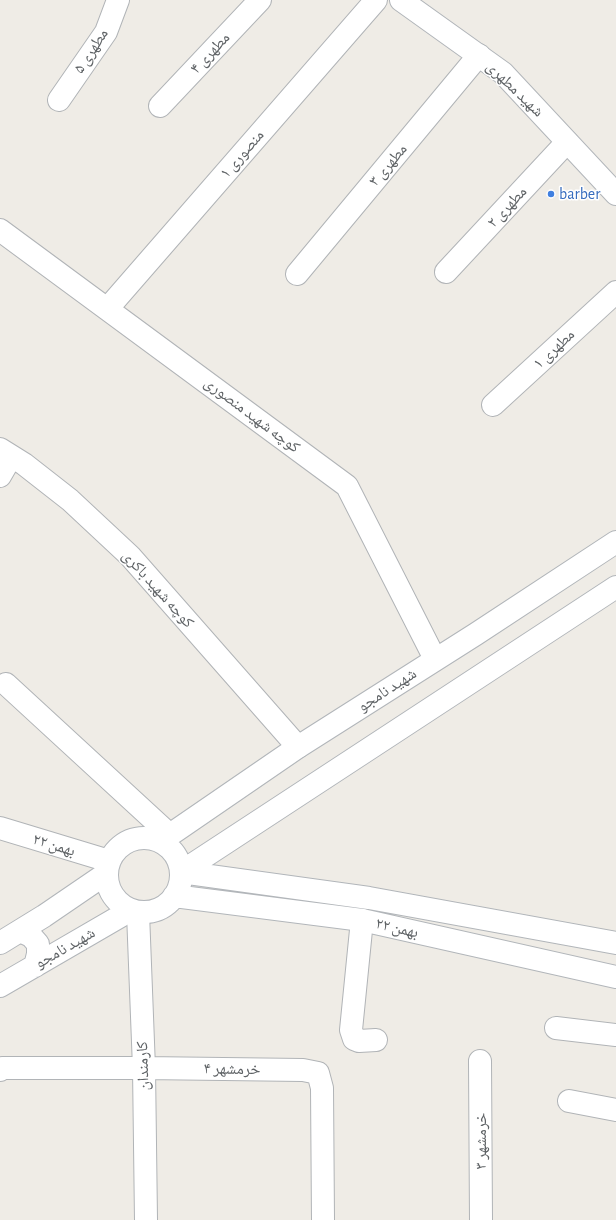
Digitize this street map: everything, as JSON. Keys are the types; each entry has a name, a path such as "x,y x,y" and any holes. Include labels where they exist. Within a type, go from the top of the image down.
{"street":[{"name":"مطهری ۵","path":"58,100 106,32 118,0"},
{"name":"مطهری ۴","path":"160,106 260,0"},
{"name":"منصوری ۱","path":"108,308 376,0"},
{"name":"شهید مطهری","path":"401,0 503,72 616,194"},
{"name":"مطهری ۳","path":"297,274 479,55"},
{"name":"مطهری ۲","path":"446,272 567,142"},
{"name":"کوچه شهید منصوری","path":"0,230 108,308 347,486 435,659"},
{"name":"مطهری ۱","path":"493,405 616,292"},
{"path":"0,476 6,453"},
{"name":"کوچه شهید باکری","path":"6,453 24,464 70,500 130,556 298,747"},
{"name":"شهید نامجو","path":"165,838 298,747 616,542"},
{"path":"181,872 616,587"},
{"path":"6,684 165,838 178,860 181,872 180,885 174,896 165,905 147,913 134,911 121,904 113,895 108,884 108,867 115,851 124,842 136,838 165,838"},
{"name":"۲۲ بهمن","path":"0,828 108,867"},
{"path":"0,944 108,867"},
{"name":"۲۲ بهمن","path":"181,872 369,898 616,943"},
{"name":"۲۲ بهمن","path":"174,896 362,920 616,977"},
{"name":"شهید نامجو","path":"0,986 134,911"},
{"name":"کارمندان","path":"134,911 144,1068 146,1220"},
{"path":"362,920 351,1030 354,1039 359,1041 376,1040"},
{"path":"20,931 31,936 38,944 38,954 35,966"},
{"path":"556,1028 616,1035"},
{"name":"خرمشهر ۳","path":"480,1062 481,1220"},
{"name":"خرمشهر ۴","path":"0,1070 2,1068 144,1068 303,1070 318,1073 322,1088 323,1220"},
{"path":"569,1102 616,1110"}],"place":[{"name":"barber","path":"551,194"}]}
